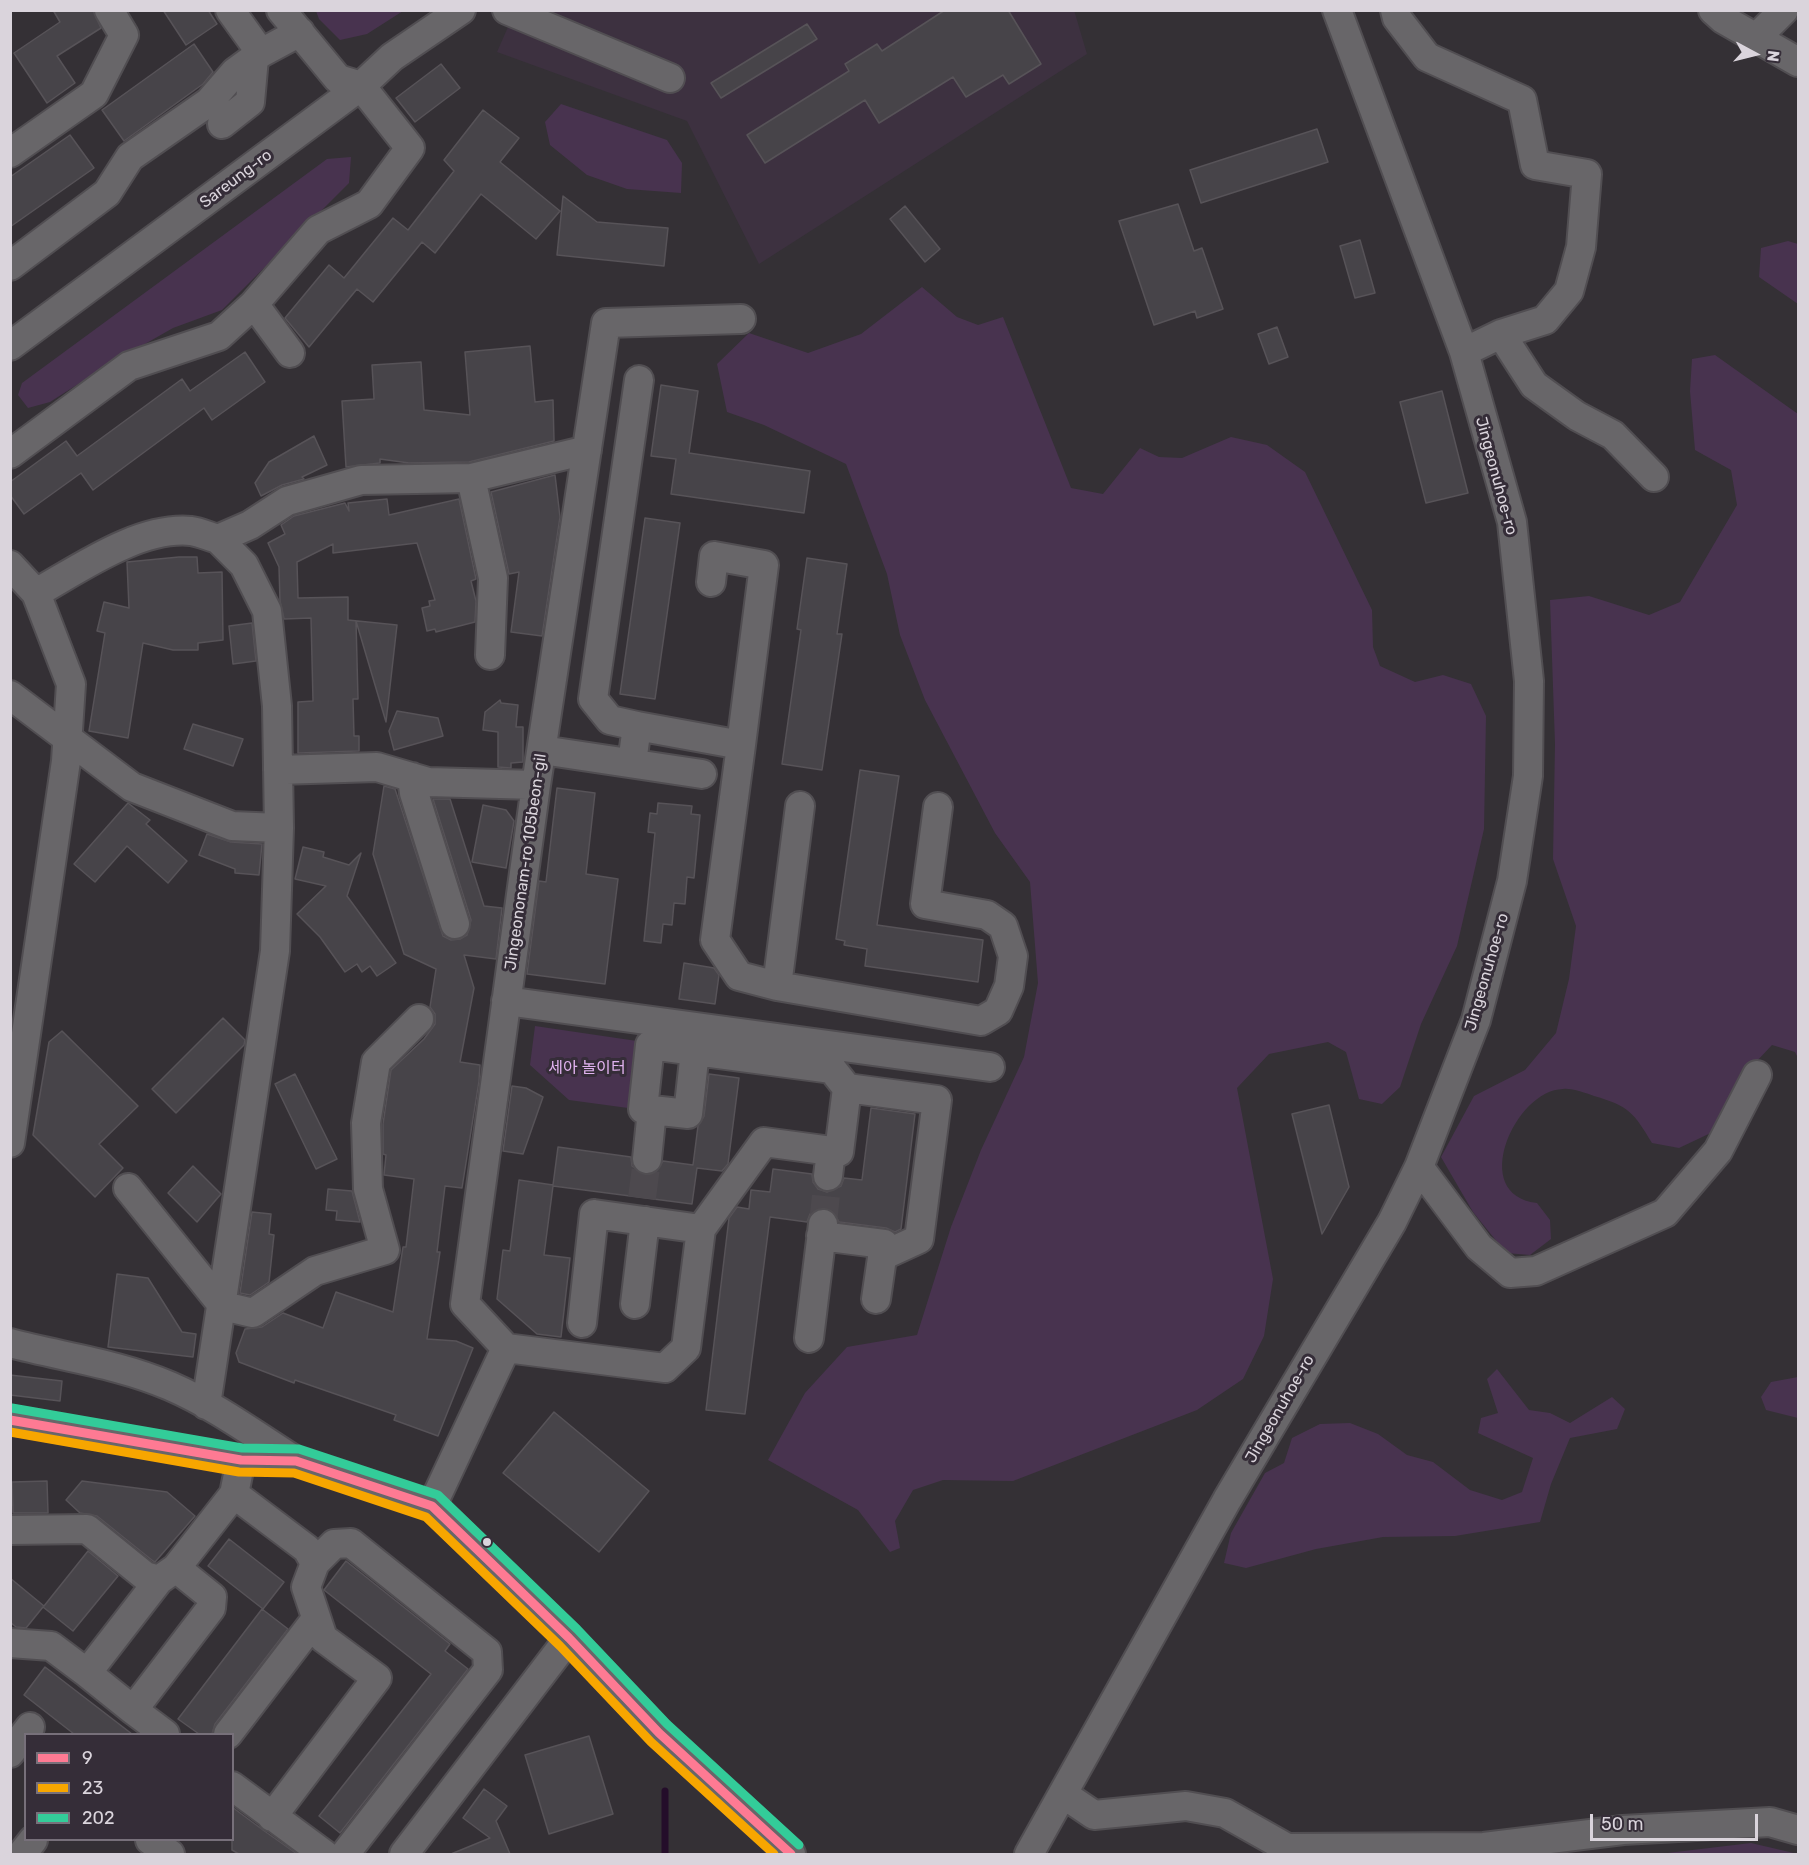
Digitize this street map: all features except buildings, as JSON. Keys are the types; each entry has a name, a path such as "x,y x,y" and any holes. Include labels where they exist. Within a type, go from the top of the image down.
{"street":[{"path":"10,153 94,94 124,35 109,10"},
{"path":"222,124 249,102 257,56 230,10"},
{"path":"10,454 129,366 219,336 254,304 318,231 369,204 410,148 361,86 338,79 281,10"},
{"name":"Sareung-ro","path":"10,346 361,86 392,57 461,10"},
{"path":"507,10 670,78"},
{"name":"Jingeonuhoe-ro","path":"1029,1854 1227,1500 1392,1222 1419,1167 1476,1020 1512,881 1528,776 1529,681 1512,522 1481,421 1464,352 1337,10"},
{"path":"1395,10 1397,18 1427,57 1522,100 1535,165 1587,174 1581,247 1569,291 1545,320 1501,334 1464,352"},
{"path":"1713,10 1723,20 1798,62"},
{"path":"1756,38 1784,10"},
{"path":"10,266 107,194 130,157 209,102 235,72 257,56 300,32"},
{"path":"254,304 290,353"},
{"name":"Jingeononam-ro 105beon-gil","path":"506,1348 465,1304 536,785 606,323 741,319"},
{"path":"1501,334 1534,385 1577,416 1613,435 1654,477"},
{"path":"639,380 593,699 610,720 741,745"},
{"path":"218,539 250,525 287,501 361,480 471,478 587,450"},
{"path":"471,478 493,578 490,655"},
{"path":"36,593 112,550 156,534 191,531 218,539 244,565 267,611 277,706 279,828 275,951 223,1306 206,1405"},
{"path":"711,582 714,556 764,565 715,940 739,976 777,986 981,1021 998,1011 1009,986 1013,956 1003,926 987,915 925,904 938,807"},
{"path":"10,565 36,593 71,684 68,740 21,990 10,1143"},
{"path":"10,695 132,787 232,826 279,828"},
{"path":"632,763 638,726"},
{"path":"542,750 702,774"},
{"path":"278,770 377,766 428,782 536,785"},
{"path":"412,777 414,793 455,924"},
{"path":"777,986 800,806"},
{"path":"506,1000 990,1067"},
{"path":"128,1188 223,1306 253,1312 315,1271 385,1250 368,1189 366,1123 376,1062 419,1019"},
{"path":"695,1051 688,1114 643,1109 650,1046 695,1051 832,1069 847,1088 937,1100 919,1239 882,1256"},
{"path":"1419,1167 1479,1247 1510,1273 1536,1271 1665,1213 1718,1151 1757,1075"},
{"path":"432,1506 506,1348 665,1368 686,1348 701,1228 764,1142 830,1163 839,1152 847,1088"},
{"path":"647,1159 652,1110"},
{"path":"582,1323 594,1214 642,1213 701,1228"},
{"path":"635,1304 642,1213"},
{"path":"809,1338 822,1230 884,1244 876,1299"},
{"path":"10,1343 124,1370 170,1386 206,1405 296,1461 432,1506 568,1638 659,1732 791,1854"},
{"path":"10,1420 241,1460 296,1461"},
{"path":"87,1673 234,1494 241,1460"},
{"path":"234,1494 307,1549 315,1563"},
{"path":"10,1530 87,1529 145,1576 167,1574 212,1597 212,1608 133,1710"},
{"path":"272,1817 377,1678 323,1638 306,1587 315,1563 334,1544 351,1543 487,1652 488,1670 345,1854"},
{"path":"229,1733 316,1619"},
{"path":"404,1854 568,1638"},
{"path":"10,1643 51,1646 164,1733"},
{"path":"25,1733 30,1727"},
{"path":"10,1753 24,1735"},
{"path":"234,1788 324,1854"},
{"path":"1063,1794 1094,1815 1186,1806 1225,1813 1287,1848 1484,1847 1623,1830 1770,1822 1798,1830"},
{"path":"22,1854 32,1841"},
{"path":"140,1854 150,1841"},
{"path":"152,1841 170,1854"}],"shaded area":[{"path":"1074,10 1087,54 759,264 687,121 497,52 515,11"}],"green space":[{"path":"316,10 403,11 367,34 340,40 319,19"},
{"path":"561,104 667,140 682,163 681,193 627,189 587,175 550,145 545,122"},
{"path":"351,157 349,183 222,310 173,328 108,365 50,402 28,408 18,395 22,383 327,159"},
{"path":"1788,241 1798,244 1798,304 1759,277 1761,248"},
{"path":"922,287 957,317 978,325 1003,317 1071,488 1103,494 1140,448 1159,457 1182,458 1231,437 1267,445 1305,472 1372,610 1373,647 1380,666 1415,682 1443,675 1471,684 1486,716 1484,829 1457,946 1421,1024 1400,1087 1382,1104 1359,1099 1346,1052 1328,1042 1269,1054 1237,1088 1273,1279 1264,1336 1243,1379 1197,1410 1013,1481 943,1480 913,1490 895,1521 900,1548 890,1552 858,1510 768,1460 805,1393 847,1347 917,1335 951,1227 981,1150 1024,1057 1038,983 1030,882 995,833 925,700 900,635 887,574 846,464 764,425 727,412 717,364 749,333 808,353 861,334"},
{"path":"1715,355 1798,414 1798,1058 1795,1052 1772,1045 1756,1062 1717,1130 1679,1148 1652,1143 1635,1118 1615,1103 1570,1089 1545,1094 1529,1106 1515,1123 1506,1143 1502,1164 1505,1182 1516,1196 1537,1203 1550,1220 1551,1239 1530,1255 1506,1253 1473,1212 1441,1157 1474,1096 1525,1070 1556,1033 1569,979 1576,926 1553,859 1555,744 1550,600 1589,596 1649,615 1680,602 1737,505 1731,470 1695,450 1690,391 1692,359"},
{"name":"세아 놀이터","path":"535,1026 637,1041 628,1108 569,1100 530,1065"},
{"path":"1497,1369 1529,1410 1550,1413 1570,1423 1612,1397 1625,1409 1617,1429 1570,1438 1551,1484 1540,1522 1455,1536 1383,1537 1316,1549 1246,1568 1224,1563 1231,1533 1265,1473 1284,1463 1292,1438 1320,1424 1350,1423 1378,1434 1407,1455 1433,1462 1470,1490 1502,1500 1522,1492 1533,1458 1478,1433 1481,1418 1498,1413 1487,1379"},
{"path":"1798,1377 1798,1418 1766,1410 1761,1397 1771,1382"},
{"path":"1751,1843 1798,1854 1659,1854"}],"waterway":[{"path":"665,1791 665,1854"}],"tunnel":[{"path":"642,1198 647,1159"},
{"path":"823,1224 828,1176"}],"transit line":[{"name":"202","path":"12,1408 242,1448 299,1449 438,1495 577,1629 667,1724 799,1845"},
{"name":"9","path":"10,1420 241,1460 296,1461 432,1506 569,1638 659,1733 791,1854"},
{"name":"23","path":"10,1432 239,1472 294,1473 426,1517 560,1646 651,1742 774,1854"}]}
